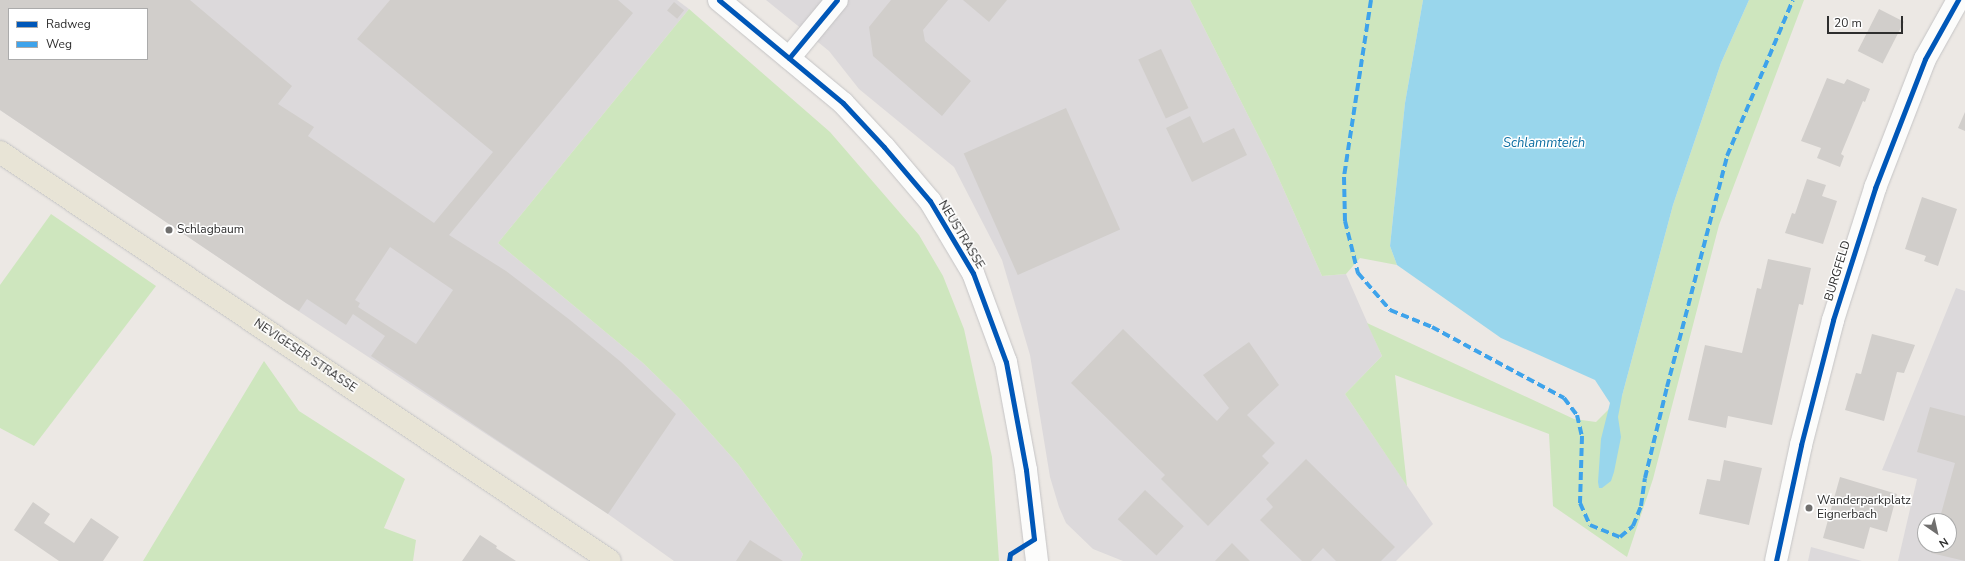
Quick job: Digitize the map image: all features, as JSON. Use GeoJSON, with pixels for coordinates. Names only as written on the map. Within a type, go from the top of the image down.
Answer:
{"type":"FeatureCollection","features":[{"type":"Feature","properties":{"kind":"main road","name":"NEVIGESER STRASSE"},"geometry":{"type":"LineString","coordinates":[[0,152],[610,561]]}},
{"type":"Feature","properties":{"kind":"street","name":"NEUSTRASSE"},"geometry":{"type":"LineString","coordinates":[[719,0],[843,103],[899,164],[933,207],[973,273],[990,314],[1006,362],[1026,470],[1037,561]]}},
{"type":"Feature","properties":{"kind":"street"},"geometry":{"type":"LineString","coordinates":[[789,58],[837,0]]}},
{"type":"Feature","properties":{"kind":"street","name":"BURGFELD"},"geometry":{"type":"LineString","coordinates":[[1776,561],[1801,445],[1833,320],[1875,188],[1925,59],[1958,0]]}},
{"type":"Feature","properties":{"kind":"shaded area"},"geometry":{"type":"Polygon","coordinates":[[[0,0],[677,0],[689,9],[498,243],[643,363],[680,399],[738,464],[803,554],[800,561],[674,561],[608,514],[286,303],[0,110],[0,0]]]}},
{"type":"Feature","properties":{"kind":"shaded area"},"geometry":{"type":"Polygon","coordinates":[[[766,0],[1190,0],[1271,161],[1322,276],[1346,274],[1382,356],[1345,394],[1433,524],[1396,561],[1123,561],[1093,549],[1066,523],[1059,507],[1050,477],[1030,355],[1002,260],[954,167],[859,89],[829,51],[766,0]]]}},
{"type":"Feature","properties":{"kind":"shaded area"},"geometry":{"type":"Polygon","coordinates":[[[1956,288],[1965,291],[1965,561],[1898,561],[1917,479],[1882,470],[1956,288]]]}},
{"type":"Feature","properties":{"kind":"shaded area"},"geometry":{"type":"Polygon","coordinates":[[[1811,547],[1862,561],[1808,561],[1811,547]]]}},
{"type":"Feature","properties":{"kind":"green space"},"geometry":{"type":"Polygon","coordinates":[[[1190,0],[1423,0],[1405,103],[1390,246],[1397,265],[1360,258],[1346,274],[1322,276],[1271,161],[1190,0]]]}},
{"type":"Feature","properties":{"kind":"green space"},"geometry":{"type":"Polygon","coordinates":[[[1749,0],[1804,0],[1719,225],[1653,479],[1627,557],[1553,506],[1549,434],[1395,375],[1407,486],[1345,394],[1382,356],[1367,323],[1574,419],[1596,422],[1622,396],[1673,205],[1721,63],[1749,0]]]}},
{"type":"Feature","properties":{"kind":"green space"},"geometry":{"type":"Polygon","coordinates":[[[689,9],[830,132],[919,235],[943,276],[964,329],[992,457],[999,561],[800,561],[803,554],[738,464],[680,399],[643,363],[498,243],[689,9]]]}},
{"type":"Feature","properties":{"kind":"green space"},"geometry":{"type":"Polygon","coordinates":[[[51,214],[156,286],[34,446],[0,428],[0,285],[51,214]]]}},
{"type":"Feature","properties":{"kind":"green space"},"geometry":{"type":"Polygon","coordinates":[[[264,361],[299,411],[405,479],[384,528],[416,540],[413,561],[143,561],[264,361]]]}},
{"type":"Feature","properties":{"kind":"water","name":"Schlammteich"},"geometry":{"type":"Polygon","coordinates":[[[1423,0],[1749,0],[1721,63],[1673,205],[1622,396],[1618,417],[1621,437],[1614,472],[1611,481],[1602,488],[1599,488],[1598,482],[1601,439],[1610,403],[1595,380],[1501,338],[1397,265],[1390,246],[1405,103],[1423,0]]]}},
{"type":"Feature","properties":{"kind":"building"},"geometry":{"type":"Polygon","coordinates":[[[0,0],[190,0],[292,86],[278,104],[314,127],[308,136],[434,223],[493,152],[357,39],[390,0],[618,0],[633,13],[449,235],[506,271],[570,320],[621,362],[676,414],[608,514],[371,356],[385,336],[353,314],[346,325],[307,299],[299,311],[0,110],[0,0]],[[390,247],[355,300],[360,303],[358,307],[416,344],[453,290],[390,247]]]}},
{"type":"Feature","properties":{"kind":"building"},"geometry":{"type":"Polygon","coordinates":[[[891,0],[948,0],[923,30],[925,41],[971,81],[942,116],[873,56],[869,27],[891,0]]]}},
{"type":"Feature","properties":{"kind":"building"},"geometry":{"type":"Polygon","coordinates":[[[963,0],[1007,0],[989,22],[963,0]]]}},
{"type":"Feature","properties":{"kind":"building"},"geometry":{"type":"Polygon","coordinates":[[[674,2],[684,10],[677,19],[667,11],[674,2]]]}},
{"type":"Feature","properties":{"kind":"building"},"geometry":{"type":"Polygon","coordinates":[[[1879,9],[1904,22],[1883,64],[1858,51],[1879,9]]]}},
{"type":"Feature","properties":{"kind":"building"},"geometry":{"type":"Polygon","coordinates":[[[1161,49],[1188,108],[1166,118],[1138,60],[1161,49]]]}},
{"type":"Feature","properties":{"kind":"building"},"geometry":{"type":"Polygon","coordinates":[[[1827,78],[1844,84],[1847,79],[1870,89],[1865,102],[1863,101],[1841,154],[1844,156],[1840,167],[1817,158],[1821,148],[1801,141],[1827,78]]]}},
{"type":"Feature","properties":{"kind":"building"},"geometry":{"type":"Polygon","coordinates":[[[1066,108],[1120,230],[1018,275],[964,154],[1066,108]]]}},
{"type":"Feature","properties":{"kind":"building"},"geometry":{"type":"Polygon","coordinates":[[[1965,112],[1965,131],[1958,128],[1965,112]]]}},
{"type":"Feature","properties":{"kind":"building"},"geometry":{"type":"Polygon","coordinates":[[[1190,116],[1203,143],[1234,128],[1247,155],[1192,182],[1166,128],[1190,116]]]}},
{"type":"Feature","properties":{"kind":"building"},"geometry":{"type":"Polygon","coordinates":[[[1807,179],[1826,185],[1822,196],[1837,201],[1823,244],[1785,233],[1792,213],[1795,214],[1807,179]]]}},
{"type":"Feature","properties":{"kind":"building"},"geometry":{"type":"Polygon","coordinates":[[[1922,197],[1957,209],[1938,266],[1924,261],[1926,256],[1905,249],[1922,197]]]}},
{"type":"Feature","properties":{"kind":"building"},"geometry":{"type":"Polygon","coordinates":[[[1768,259],[1811,268],[1803,305],[1799,304],[1772,425],[1728,416],[1726,428],[1688,420],[1705,345],[1742,353],[1757,288],[1761,289],[1768,259]]]}},
{"type":"Feature","properties":{"kind":"building"},"geometry":{"type":"Polygon","coordinates":[[[1123,329],[1217,421],[1229,408],[1203,375],[1249,342],[1279,385],[1247,415],[1275,443],[1262,456],[1269,463],[1208,526],[1161,479],[1165,475],[1071,383],[1123,329]]]}},
{"type":"Feature","properties":{"kind":"building"},"geometry":{"type":"Polygon","coordinates":[[[1872,334],[1915,345],[1904,373],[1897,372],[1884,421],[1845,410],[1856,373],[1861,374],[1872,334]]]}},
{"type":"Feature","properties":{"kind":"building"},"geometry":{"type":"Polygon","coordinates":[[[1930,407],[1965,416],[1965,561],[1931,553],[1957,553],[1957,513],[1941,513],[1955,463],[1917,452],[1930,407]]]}},
{"type":"Feature","properties":{"kind":"building"},"geometry":{"type":"Polygon","coordinates":[[[1306,459],[1395,547],[1381,561],[1336,561],[1323,548],[1311,561],[1302,561],[1260,520],[1273,507],[1266,499],[1306,459]]]}},
{"type":"Feature","properties":{"kind":"building"},"geometry":{"type":"Polygon","coordinates":[[[1724,460],[1762,468],[1749,525],[1699,514],[1707,479],[1720,481],[1724,460]]]}},
{"type":"Feature","properties":{"kind":"building"},"geometry":{"type":"Polygon","coordinates":[[[1840,477],[1897,494],[1887,532],[1870,527],[1864,549],[1823,538],[1840,477]]]}},
{"type":"Feature","properties":{"kind":"building"},"geometry":{"type":"Polygon","coordinates":[[[1145,490],[1184,526],[1156,555],[1118,519],[1145,490]]]}},
{"type":"Feature","properties":{"kind":"building"},"geometry":{"type":"Polygon","coordinates":[[[33,502],[50,514],[44,523],[74,543],[91,518],[119,537],[103,561],[59,561],[14,530],[33,502]]]}},
{"type":"Feature","properties":{"kind":"building"},"geometry":{"type":"Polygon","coordinates":[[[480,535],[497,546],[496,548],[516,561],[462,561],[480,535]]]}},
{"type":"Feature","properties":{"kind":"building"},"geometry":{"type":"Polygon","coordinates":[[[750,540],[783,561],[736,561],[750,540]]]}},
{"type":"Feature","properties":{"kind":"building"},"geometry":{"type":"Polygon","coordinates":[[[1232,543],[1250,561],[1215,561],[1232,543]]]}},
{"type":"Feature","properties":{"kind":"marked path"},"geometry":{"type":"LineString","coordinates":[[1371,0],[1344,177],[1345,221],[1358,273],[1390,310],[1432,327],[1564,398],[1577,415],[1582,436],[1580,503],[1590,525],[1620,537],[1633,526],[1641,506],[1645,478],[1667,387],[1727,156],[1793,0]]}},
{"type":"Feature","properties":{"kind":"cycle path"},"geometry":{"type":"LineString","coordinates":[[719,0],[843,103],[884,147],[930,201],[973,273],[1006,362],[1026,470],[1034,539],[1010,554],[1009,561]]}},
{"type":"Feature","properties":{"kind":"cycle path"},"geometry":{"type":"LineString","coordinates":[[789,58],[837,0]]}},
{"type":"Feature","properties":{"kind":"cycle path"},"geometry":{"type":"LineString","coordinates":[[1776,561],[1801,445],[1833,320],[1875,188],[1925,59],[1958,0]]}},
{"type":"Feature","properties":{"kind":"place","name":"Schlagbaum"},"geometry":{"type":"Point","coordinates":[169,230]}},
{"type":"Feature","properties":{"kind":"place","name":"Wanderparkplatz Eignerbach"},"geometry":{"type":"Point","coordinates":[1809,508]}}]}
